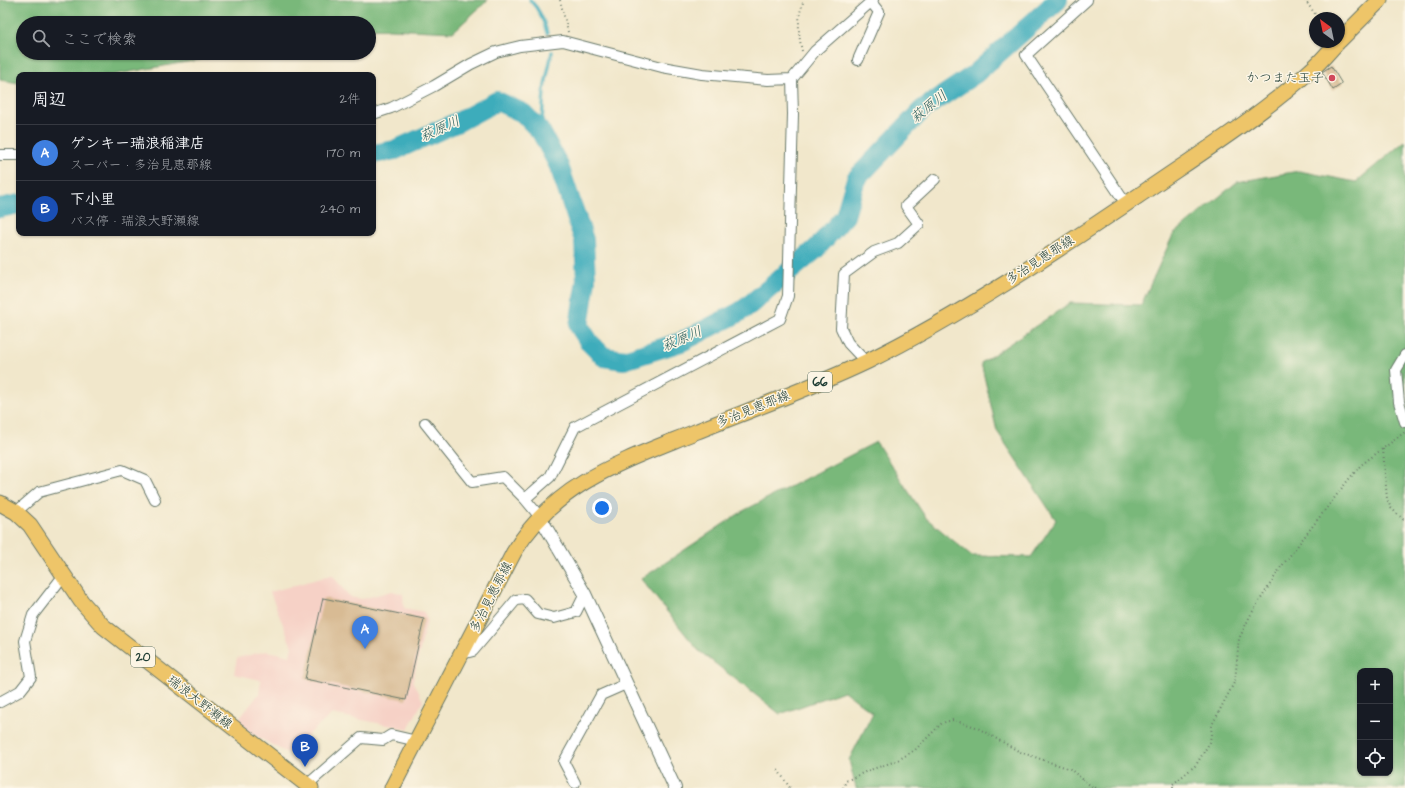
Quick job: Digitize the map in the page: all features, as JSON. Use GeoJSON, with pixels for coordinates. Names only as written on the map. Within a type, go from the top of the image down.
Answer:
{"type":"FeatureCollection","features":[{"type":"Feature","properties":{"kind":"main road","name":"多治見恵那線"},"geometry":{"type":"LineString","coordinates":[[1345,36],[1380,0]]}},
{"type":"Feature","properties":{"kind":"main road","name":"多治見恵那線"},"geometry":{"type":"LineString","coordinates":[[392,788],[523,536],[540,517],[564,495],[587,479],[621,462],[813,385],[866,362],[959,312],[1126,204],[1235,130],[1274,101],[1312,69],[1333,48]]}},
{"type":"Feature","properties":{"kind":"main road","name":"瑞浪大野瀬線"},"geometry":{"type":"LineString","coordinates":[[0,503],[16,512],[30,525],[81,601],[103,626],[309,787]]}},
{"type":"Feature","properties":{"kind":"street"},"geometry":{"type":"LineString","coordinates":[[1087,0],[1026,55],[1126,204]]}},
{"type":"Feature","properties":{"kind":"street"},"geometry":{"type":"LineString","coordinates":[[525,499],[550,477],[575,427],[780,319],[788,296],[788,250],[793,114],[792,80],[815,51],[872,1],[879,12],[858,60]]}},
{"type":"Feature","properties":{"kind":"street"},"geometry":{"type":"LineString","coordinates":[[376,113],[391,108],[496,52],[520,46],[563,41],[662,66],[702,74],[768,80],[792,80]]}},
{"type":"Feature","properties":{"kind":"street"},"geometry":{"type":"LineString","coordinates":[[0,155],[16,155]]}},
{"type":"Feature","properties":{"kind":"street"},"geometry":{"type":"LineString","coordinates":[[866,362],[848,343],[841,328],[844,274],[874,252],[898,242],[919,224],[906,206],[935,179]]}},
{"type":"Feature","properties":{"kind":"street"},"geometry":{"type":"LineString","coordinates":[[1405,355],[1396,370],[1399,402],[1405,422]]}},
{"type":"Feature","properties":{"kind":"street"},"geometry":{"type":"LineString","coordinates":[[425,423],[472,482],[503,476],[540,517],[585,594],[675,788]]}},
{"type":"Feature","properties":{"kind":"street"},"geometry":{"type":"LineString","coordinates":[[16,512],[39,492],[122,470],[144,480],[155,500]]}},
{"type":"Feature","properties":{"kind":"street"},"geometry":{"type":"LineString","coordinates":[[0,702],[20,691],[31,678],[25,641],[33,616],[64,575]]}},
{"type":"Feature","properties":{"kind":"street"},"geometry":{"type":"LineString","coordinates":[[462,654],[473,651],[516,600],[524,599],[538,614],[554,618],[576,612],[585,594]]}},
{"type":"Feature","properties":{"kind":"street"},"geometry":{"type":"LineString","coordinates":[[575,783],[564,762],[601,695],[626,684]]}},
{"type":"Feature","properties":{"kind":"street"},"geometry":{"type":"LineString","coordinates":[[309,787],[361,738],[384,740],[391,735],[417,741]]}},
{"type":"Feature","properties":{"kind":"path"},"geometry":{"type":"LineString","coordinates":[[560,0],[570,42]]}},
{"type":"Feature","properties":{"kind":"path"},"geometry":{"type":"LineString","coordinates":[[804,0],[799,19],[800,38],[805,64]]}},
{"type":"Feature","properties":{"kind":"path"},"geometry":{"type":"LineString","coordinates":[[1305,0],[1314,12]]}},
{"type":"Feature","properties":{"kind":"path"},"geometry":{"type":"LineString","coordinates":[[1172,788],[1173,784],[1196,765],[1210,742],[1212,725],[1235,681],[1239,639],[1250,616],[1281,567],[1361,465],[1405,432]]}},
{"type":"Feature","properties":{"kind":"path"},"geometry":{"type":"LineString","coordinates":[[1383,449],[1387,499],[1391,508],[1405,520]]}},
{"type":"Feature","properties":{"kind":"path"},"geometry":{"type":"LineString","coordinates":[[843,788],[846,781],[867,771],[896,761],[915,750],[942,723],[953,720],[976,728],[1020,752],[1070,769],[1092,787],[1096,788]]}},
{"type":"Feature","properties":{"kind":"path"},"geometry":{"type":"LineString","coordinates":[[778,770],[790,788]]}},
{"type":"Feature","properties":{"kind":"shaded area"},"geometry":{"type":"Polygon","coordinates":[[[332,575],[350,597],[362,599],[392,591],[403,594],[404,608],[424,612],[427,619],[413,680],[423,701],[408,729],[332,714],[287,753],[235,724],[259,694],[261,680],[234,674],[237,658],[267,651],[290,656],[292,647],[270,592],[332,575]]]}},
{"type":"Feature","properties":{"kind":"green space"},"geometry":{"type":"Polygon","coordinates":[[[0,0],[488,0],[453,32],[376,28],[376,16],[16,16],[16,60],[198,60],[129,72],[16,72],[16,83],[0,80],[0,0]]]}},
{"type":"Feature","properties":{"kind":"green space"},"geometry":{"type":"Polygon","coordinates":[[[1405,141],[1405,788],[856,788],[849,760],[873,713],[844,691],[780,714],[698,650],[641,579],[743,511],[876,442],[926,518],[972,556],[1031,557],[1056,520],[997,431],[981,363],[1070,303],[1141,305],[1173,235],[1237,182],[1299,171],[1356,182],[1405,141]]]}},
{"type":"Feature","properties":{"kind":"building","name":"かつまた玉子"},"geometry":{"type":"Polygon","coordinates":[[[1331,66],[1342,84],[1333,90],[1322,72],[1331,66]]]}},
{"type":"Feature","properties":{"kind":"building"},"geometry":{"type":"Polygon","coordinates":[[[323,598],[424,619],[406,700],[305,679],[323,598]]]}},
{"type":"Feature","properties":{"kind":"waterway"},"geometry":{"type":"LineString","coordinates":[[530,0],[541,15],[547,33]]}},
{"type":"Feature","properties":{"kind":"waterway","name":"萩原川"},"geometry":{"type":"LineString","coordinates":[[376,153],[395,150],[460,121],[497,101],[523,113],[541,132],[559,166],[584,240],[586,280],[579,326],[590,343],[604,357],[624,360],[681,342],[747,307],[816,249],[845,216],[856,179],[923,109],[975,74],[1058,0]]}},
{"type":"Feature","properties":{"kind":"waterway"},"geometry":{"type":"LineString","coordinates":[[537,128],[542,123],[544,90],[552,52]]}},
{"type":"Feature","properties":{"kind":"waterway","name":"萩原川"},"geometry":{"type":"LineString","coordinates":[[0,208],[16,205]]}},
{"type":"Feature","properties":{"kind":"place","name":"かつまた玉子"},"geometry":{"type":"Point","coordinates":[1332,78]}},
{"type":"Feature","properties":{"kind":"place","name":"ゲンキー瑞浪稲津店"},"geometry":{"type":"Point","coordinates":[365,649]}},
{"type":"Feature","properties":{"kind":"place","name":"下小里"},"geometry":{"type":"Point","coordinates":[305,767]}}]}
